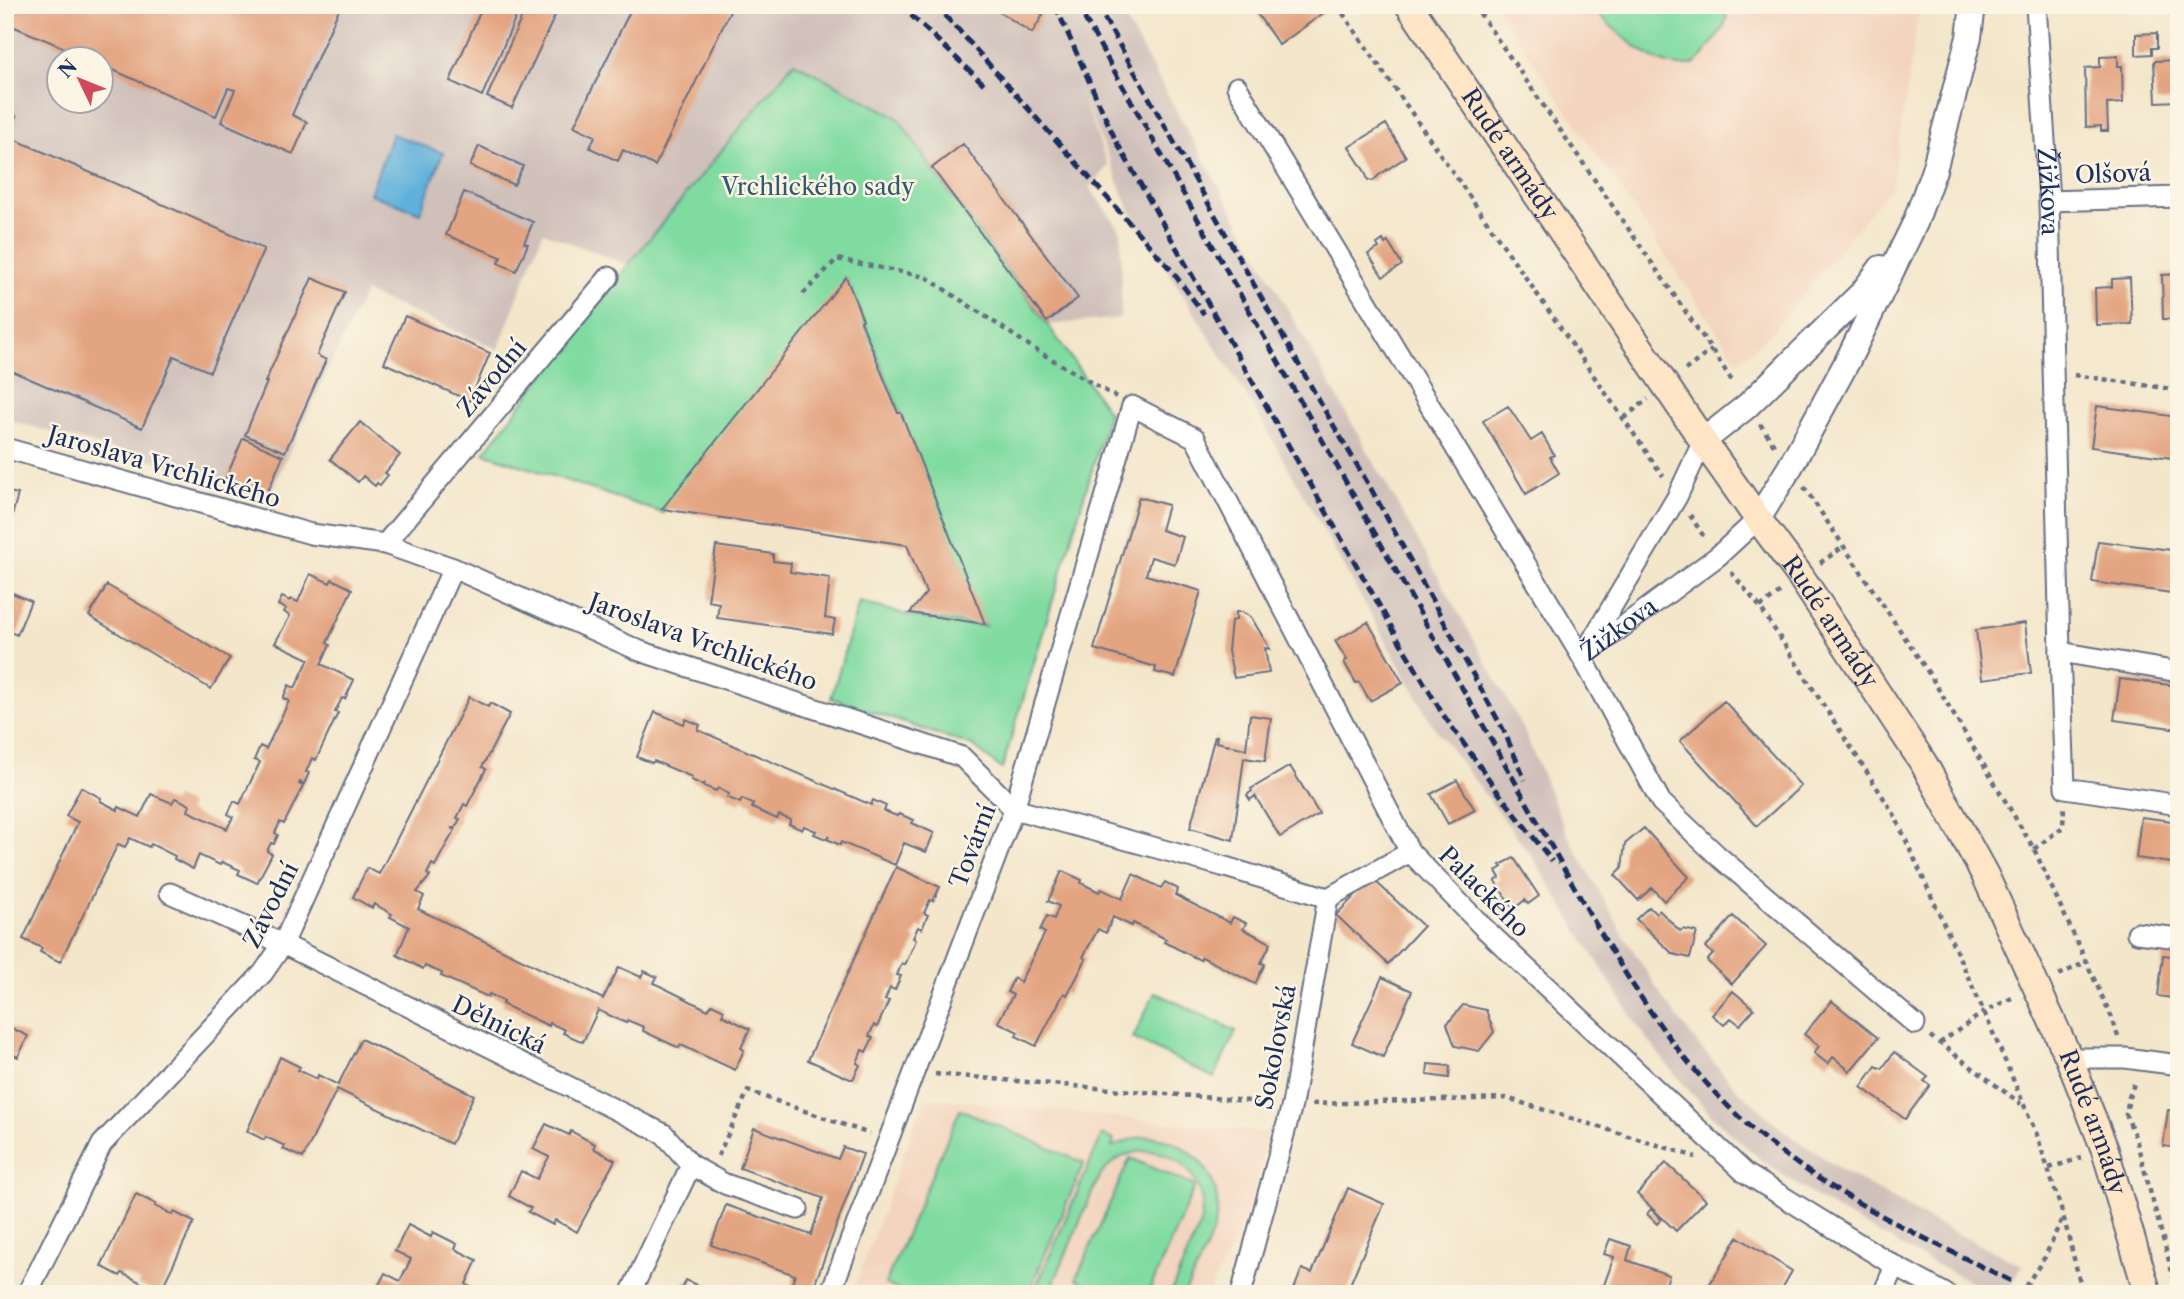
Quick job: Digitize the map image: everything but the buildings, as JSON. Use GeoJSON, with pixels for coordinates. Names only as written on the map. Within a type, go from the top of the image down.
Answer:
{"type":"FeatureCollection","features":[{"type":"Feature","properties":{"kind":"main road","name":"Rudé armády"},"geometry":{"type":"LineString","coordinates":[[1409,5],[1703,441],[1801,577],[1924,764],[1985,875],[2069,1058],[2105,1150],[2148,1294]]}},
{"type":"Feature","properties":{"kind":"street","name":"Žižkova"},"geometry":{"type":"LineString","coordinates":[[1582,657],[1717,556],[1758,520],[1790,467],[1848,360],[1915,223],[1934,170],[1969,37],[1973,5]]}},
{"type":"Feature","properties":{"kind":"street","name":"Žižkova"},"geometry":{"type":"LineString","coordinates":[[2036,5],[2049,201],[2065,788]]}},
{"type":"Feature","properties":{"kind":"street"},"geometry":{"type":"LineString","coordinates":[[1237,87],[1582,657],[1661,802],[1717,855],[1915,1024]]}},
{"type":"Feature","properties":{"kind":"street","name":"Olšová"},"geometry":{"type":"LineString","coordinates":[[2049,201],[2179,197]]}},
{"type":"Feature","properties":{"kind":"street","name":"Žižkova"},"geometry":{"type":"LineString","coordinates":[[1582,657],[1677,497],[1703,441],[1747,406],[1862,293],[1915,223]]}},
{"type":"Feature","properties":{"kind":"street","name":"Závodní"},"geometry":{"type":"LineString","coordinates":[[385,544],[609,276]]}},
{"type":"Feature","properties":{"kind":"street","name":"Tovární"},"geometry":{"type":"LineString","coordinates":[[830,1294],[1014,809],[1132,406]]}},
{"type":"Feature","properties":{"kind":"street","name":"Palackého"},"geometry":{"type":"LineString","coordinates":[[1132,406],[1195,438],[1410,852],[1484,928],[1745,1173],[1895,1266],[1946,1294]]}},
{"type":"Feature","properties":{"kind":"street","name":"Jaroslava Vrchlického"},"geometry":{"type":"LineString","coordinates":[[5,448],[311,534],[385,544],[453,568],[640,651],[962,758],[1014,809],[1328,898]]}},
{"type":"Feature","properties":{"kind":"street","name":"Závodní"},"geometry":{"type":"LineString","coordinates":[[27,1294],[102,1144],[263,973],[283,944],[453,568]]}},
{"type":"Feature","properties":{"kind":"street"},"geometry":{"type":"LineString","coordinates":[[2060,652],[2179,672]]}},
{"type":"Feature","properties":{"kind":"street"},"geometry":{"type":"LineString","coordinates":[[2065,788],[2179,806]]}},
{"type":"Feature","properties":{"kind":"street"},"geometry":{"type":"LineString","coordinates":[[1328,898],[1410,852]]}},
{"type":"Feature","properties":{"kind":"street","name":"Dělnická"},"geometry":{"type":"LineString","coordinates":[[170,893],[283,944],[664,1134],[691,1165],[725,1184],[797,1209]]}},
{"type":"Feature","properties":{"kind":"street","name":"Sokolovská"},"geometry":{"type":"LineString","coordinates":[[1241,1294],[1292,1105],[1328,898]]}},
{"type":"Feature","properties":{"kind":"street"},"geometry":{"type":"LineString","coordinates":[[2137,933],[2179,938]]}},
{"type":"Feature","properties":{"kind":"street"},"geometry":{"type":"LineString","coordinates":[[2069,1058],[2125,1058],[2179,1065]]}},
{"type":"Feature","properties":{"kind":"street"},"geometry":{"type":"LineString","coordinates":[[630,1294],[691,1165]]}},
{"type":"Feature","properties":{"kind":"street"},"geometry":{"type":"LineString","coordinates":[[1884,1294],[1895,1266]]}},
{"type":"Feature","properties":{"kind":"path"},"geometry":{"type":"LineString","coordinates":[[1336,5],[1717,556],[1760,607],[1894,814],[1984,1012],[2036,1135],[2063,1215],[2083,1294]]}},
{"type":"Feature","properties":{"kind":"path"},"geometry":{"type":"LineString","coordinates":[[1474,5],[1712,350],[1747,406],[1930,675],[2034,849],[2113,1020],[2125,1058]]}},
{"type":"Feature","properties":{"kind":"path"},"geometry":{"type":"LineString","coordinates":[[803,294],[837,259],[926,276],[1036,350],[1132,406]]}},
{"type":"Feature","properties":{"kind":"path"},"geometry":{"type":"LineString","coordinates":[[2052,379],[2070,375],[2179,390]]}},
{"type":"Feature","properties":{"kind":"path"},"geometry":{"type":"LineString","coordinates":[[2034,849],[2063,827],[2065,788]]}},
{"type":"Feature","properties":{"kind":"path"},"geometry":{"type":"LineString","coordinates":[[1940,1043],[1984,1012]]}},
{"type":"Feature","properties":{"kind":"path"},"geometry":{"type":"LineString","coordinates":[[1915,1024],[2023,1105]]}},
{"type":"Feature","properties":{"kind":"path"},"geometry":{"type":"LineString","coordinates":[[914,1072],[1292,1105],[1506,1098],[1706,1160]]}},
{"type":"Feature","properties":{"kind":"path"},"geometry":{"type":"LineString","coordinates":[[2134,1084],[2126,1114],[2136,1139],[2178,1294]]}},
{"type":"Feature","properties":{"kind":"path"},"geometry":{"type":"LineString","coordinates":[[709,1175],[748,1091],[887,1140]]}},
{"type":"Feature","properties":{"kind":"path"},"geometry":{"type":"LineString","coordinates":[[2020,1294],[2045,1257],[2063,1215]]}},
{"type":"Feature","properties":{"kind":"shaded area"},"geometry":{"type":"Polygon","coordinates":[[[5,5],[1117,5],[1522,726],[1567,834],[1624,936],[1665,1001],[1700,1047],[1738,1090],[1784,1131],[1843,1171],[1933,1222],[2022,1265],[2006,1294],[1996,1294],[1915,1254],[1823,1202],[1761,1160],[1712,1116],[1671,1070],[1635,1022],[1531,855],[1434,727],[1259,416],[1130,210],[1079,87],[1108,166],[1089,187],[1121,231],[1121,318],[1048,325],[933,170],[898,118],[794,63],[628,265],[543,232],[498,349],[365,292],[267,499],[226,481],[5,419],[5,5]]]}},
{"type":"Feature","properties":{"kind":"shaded area"},"geometry":{"type":"Polygon","coordinates":[[[1495,5],[1920,5],[1892,185],[1770,334],[1738,362],[1495,5]]]}},
{"type":"Feature","properties":{"kind":"shaded area"},"geometry":{"type":"Polygon","coordinates":[[[925,1097],[1268,1133],[1247,1214],[1208,1294],[852,1294],[925,1097]]]}},
{"type":"Feature","properties":{"kind":"green space"},"geometry":{"type":"Polygon","coordinates":[[[1588,5],[1725,5],[1726,16],[1721,31],[1700,58],[1693,64],[1679,66],[1651,57],[1637,48],[1588,5]]]}},
{"type":"Feature","properties":{"kind":"green space","name":"Vrchlického sady"},"geometry":{"type":"Polygon","coordinates":[[[794,62],[898,118],[1109,413],[1002,769],[973,746],[831,698],[859,602],[911,616],[985,626],[847,280],[663,513],[484,453],[628,265],[794,62]]]}},
{"type":"Feature","properties":{"kind":"green space"},"geometry":{"type":"Polygon","coordinates":[[[1155,992],[1236,1031],[1214,1078],[1133,1038],[1155,992]]]}},
{"type":"Feature","properties":{"kind":"green space"},"geometry":{"type":"Polygon","coordinates":[[[960,1109],[1084,1163],[1028,1294],[907,1294],[885,1284],[960,1109]]]}},
{"type":"Feature","properties":{"kind":"green space"},"geometry":{"type":"Polygon","coordinates":[[[1102,1135],[1114,1140],[1112,1147],[1143,1137],[1172,1142],[1197,1158],[1213,1183],[1217,1198],[1215,1223],[1184,1294],[1170,1294],[1199,1227],[1202,1206],[1198,1187],[1189,1171],[1175,1159],[1158,1153],[1140,1152],[1121,1157],[1104,1171],[1093,1189],[1049,1294],[1033,1294],[1102,1135]]]}},
{"type":"Feature","properties":{"kind":"green space"},"geometry":{"type":"Polygon","coordinates":[[[1130,1158],[1195,1186],[1148,1294],[1109,1294],[1076,1279],[1130,1158]]]}},
{"type":"Feature","properties":{"kind":"water"},"geometry":{"type":"Polygon","coordinates":[[[392,134],[443,153],[420,213],[370,194],[392,134]]]}},
{"type":"Feature","properties":{"kind":"railway"},"geometry":{"type":"LineString","coordinates":[[900,5],[985,85]]}},
{"type":"Feature","properties":{"kind":"railway"},"geometry":{"type":"LineString","coordinates":[[934,5],[1172,271],[1204,314]]}},
{"type":"Feature","properties":{"kind":"railway"},"geometry":{"type":"LineString","coordinates":[[1055,5],[1116,141],[1400,642],[1442,713],[1498,792],[1552,861]]}},
{"type":"Feature","properties":{"kind":"railway"},"geometry":{"type":"LineString","coordinates":[[1077,5],[1580,897],[1628,978],[1664,1030],[1724,1102],[1788,1158],[1898,1225],[2013,1282]]}},
{"type":"Feature","properties":{"kind":"railway"},"geometry":{"type":"LineString","coordinates":[[1097,5],[1370,487],[1504,731],[1525,780]]}}]}
